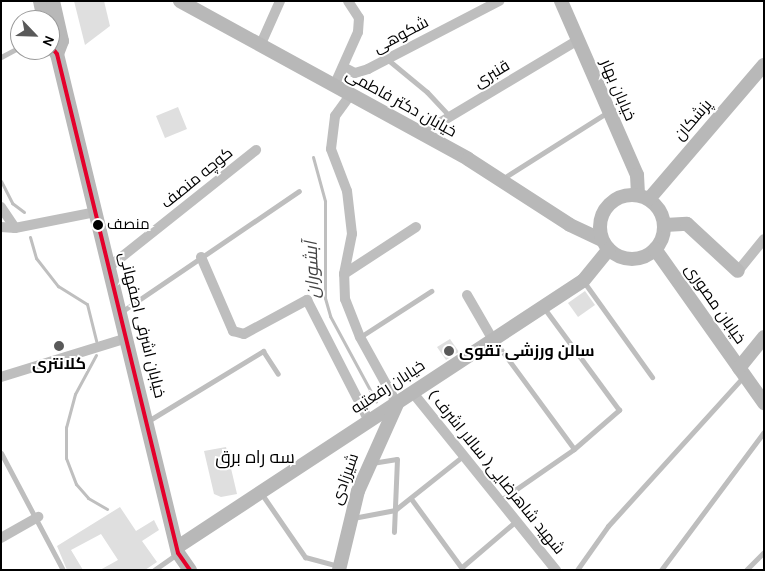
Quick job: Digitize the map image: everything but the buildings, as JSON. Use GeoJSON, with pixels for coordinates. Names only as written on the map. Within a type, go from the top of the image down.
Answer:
{"type":"FeatureCollection","features":[{"type":"Feature","properties":{"kind":"main road","name":"خیابان دکتر فاطمی"},"geometry":{"type":"LineString","coordinates":[[180,1],[502,179],[570,225],[605,245]]}},
{"type":"Feature","properties":{"kind":"main road","name":"خیابان بهار"},"geometry":{"type":"LineString","coordinates":[[561,1],[637,175],[644,196]]}},
{"type":"Feature","properties":{"kind":"main road","name":"خیابان اشرفی اصفهانی"},"geometry":{"type":"LineString","coordinates":[[57,60],[179,550],[190,570]]}},
{"type":"Feature","properties":{"kind":"main road","name":"پزشکان"},"geometry":{"type":"LineString","coordinates":[[644,196],[764,65]]}},
{"type":"Feature","properties":{"kind":"main road"},"geometry":{"type":"LineString","coordinates":[[644,196],[662,212],[664,225],[655,249],[632,259],[605,245],[599,229],[606,207],[618,197],[644,196]]}},
{"type":"Feature","properties":{"kind":"main road"},"geometry":{"type":"LineString","coordinates":[[664,225],[687,224],[738,271]]}},
{"type":"Feature","properties":{"kind":"main road","name":"خیابان رفعتیه"},"geometry":{"type":"LineString","coordinates":[[179,550],[260,492],[583,281],[605,245]]}},
{"type":"Feature","properties":{"kind":"main road","name":"خیابان مصوری"},"geometry":{"type":"LineString","coordinates":[[655,249],[764,403]]}},
{"type":"Feature","properties":{"kind":"main road"},"geometry":{"type":"LineString","coordinates":[[741,372],[764,337]]}},
{"type":"Feature","properties":{"kind":"main road","name":"شیرزادی"},"geometry":{"type":"LineString","coordinates":[[339,568],[349,519],[369,463],[397,404]]}},
{"type":"Feature","properties":{"kind":"main road","name":"خیابان اشرفی اصفهانی"},"geometry":{"type":"LineString","coordinates":[[179,550],[196,570]]}},
{"type":"Feature","properties":{"kind":"street"},"geometry":{"type":"LineString","coordinates":[[260,46],[280,1]]}},
{"type":"Feature","properties":{"kind":"street","name":"شکوهی"},"geometry":{"type":"LineString","coordinates":[[343,67],[355,73],[387,59],[499,1]]}},
{"type":"Feature","properties":{"kind":"street"},"geometry":{"type":"LineString","coordinates":[[334,86],[358,32],[359,18],[352,3]]}},
{"type":"Feature","properties":{"kind":"street","name":"قنبری"},"geometry":{"type":"LineString","coordinates":[[421,134],[578,40]]}},
{"type":"Feature","properties":{"kind":"street"},"geometry":{"type":"LineString","coordinates":[[350,95],[335,116],[331,149],[347,191],[352,234],[344,274],[345,299],[360,337],[397,404]]}},
{"type":"Feature","properties":{"kind":"street","name":"کوچه منصف"},"geometry":{"type":"LineString","coordinates":[[109,267],[256,150]]}},
{"type":"Feature","properties":{"kind":"street"},"geometry":{"type":"LineString","coordinates":[[1,207],[16,228]]}},
{"type":"Feature","properties":{"kind":"street"},"geometry":{"type":"LineString","coordinates":[[1,226],[16,228],[96,212]]}},
{"type":"Feature","properties":{"kind":"street"},"geometry":{"type":"LineString","coordinates":[[344,274],[416,227]]}},
{"type":"Feature","properties":{"kind":"street"},"geometry":{"type":"LineString","coordinates":[[738,271],[764,239]]}},
{"type":"Feature","properties":{"kind":"street"},"geometry":{"type":"LineString","coordinates":[[201,257],[233,331],[244,334],[307,300],[369,421]]}},
{"type":"Feature","properties":{"kind":"street"},"geometry":{"type":"LineString","coordinates":[[467,295],[493,340]]}},
{"type":"Feature","properties":{"kind":"street"},"geometry":{"type":"LineString","coordinates":[[1,378],[127,338]]}},
{"type":"Feature","properties":{"kind":"street","name":"شهید شاهرضایی( سالار اشرف )"},"geometry":{"type":"LineString","coordinates":[[413,393],[556,570]]}},
{"type":"Feature","properties":{"kind":"street"},"geometry":{"type":"LineString","coordinates":[[1,538],[38,517]]}},
{"type":"Feature","properties":{"kind":"lane"},"geometry":{"type":"LineString","coordinates":[[387,59],[428,92],[450,117]]}},
{"type":"Feature","properties":{"kind":"lane"},"geometry":{"type":"LineString","coordinates":[[502,179],[608,112]]}},
{"type":"Feature","properties":{"kind":"lane"},"geometry":{"type":"LineString","coordinates":[[120,312],[300,190]]}},
{"type":"Feature","properties":{"kind":"lane"},"geometry":{"type":"LineString","coordinates":[[583,281],[652,377]]}},
{"type":"Feature","properties":{"kind":"lane"},"geometry":{"type":"LineString","coordinates":[[360,337],[431,291]]}},
{"type":"Feature","properties":{"kind":"lane"},"geometry":{"type":"LineString","coordinates":[[500,501],[574,448],[619,410],[543,307]]}},
{"type":"Feature","properties":{"kind":"lane"},"geometry":{"type":"LineString","coordinates":[[493,340],[574,448]]}},
{"type":"Feature","properties":{"kind":"lane"},"geometry":{"type":"LineString","coordinates":[[148,421],[264,351],[278,374]]}},
{"type":"Feature","properties":{"kind":"lane"},"geometry":{"type":"LineString","coordinates":[[578,570],[608,526],[741,372]]}},
{"type":"Feature","properties":{"kind":"lane"},"geometry":{"type":"LineString","coordinates":[[661,570],[764,432]]}},
{"type":"Feature","properties":{"kind":"lane"},"geometry":{"type":"LineString","coordinates":[[1,452],[38,517],[62,568],[55,570]]}},
{"type":"Feature","properties":{"kind":"lane"},"geometry":{"type":"LineString","coordinates":[[349,519],[395,510],[412,500],[463,456]]}},
{"type":"Feature","properties":{"kind":"lane"},"geometry":{"type":"LineString","coordinates":[[369,463],[397,459],[394,532]]}},
{"type":"Feature","properties":{"kind":"lane"},"geometry":{"type":"LineString","coordinates":[[260,492],[306,557],[339,568]]}},
{"type":"Feature","properties":{"kind":"lane"},"geometry":{"type":"LineString","coordinates":[[412,500],[462,568],[516,521]]}},
{"type":"Feature","properties":{"kind":"lane"},"geometry":{"type":"LineString","coordinates":[[154,570],[179,550]]}},
{"type":"Feature","properties":{"kind":"lane"},"geometry":{"type":"LineString","coordinates":[[746,570],[764,552]]}},
{"type":"Feature","properties":{"kind":"waterway","name":"آبشوران"},"geometry":{"type":"LineString","coordinates":[[313,157],[325,201],[325,298],[330,316],[376,401]]}},
{"type":"Feature","properties":{"kind":"waterway","name":"آبشوران"},"geometry":{"type":"LineString","coordinates":[[1,181],[12,203],[24,212]]}},
{"type":"Feature","properties":{"kind":"waterway","name":"آبشوران"},"geometry":{"type":"LineString","coordinates":[[30,237],[36,258],[58,286],[87,304],[96,341]]}},
{"type":"Feature","properties":{"kind":"waterway","name":"آبشوران"},"geometry":{"type":"LineString","coordinates":[[96,355],[75,394],[66,427],[66,458],[76,484],[88,498],[107,509]]}},
{"type":"Feature","properties":{"kind":"transit line"},"geometry":{"type":"LineString","coordinates":[[58,60],[178,553],[190,570]]}},
{"type":"Feature","properties":{"kind":"place","name":"منصف"},"geometry":{"type":"Point","coordinates":[98,225]}},
{"type":"Feature","properties":{"kind":"place","name":"کلانتری"},"geometry":{"type":"Point","coordinates":[59,346]}},
{"type":"Feature","properties":{"kind":"place","name":"سالن ورزشی تقوی"},"geometry":{"type":"Point","coordinates":[449,351]}},
{"type":"Feature","properties":{"kind":"district","name":"سه راه برق"},"geometry":{"type":"Point","coordinates":[255,457]}}]}
